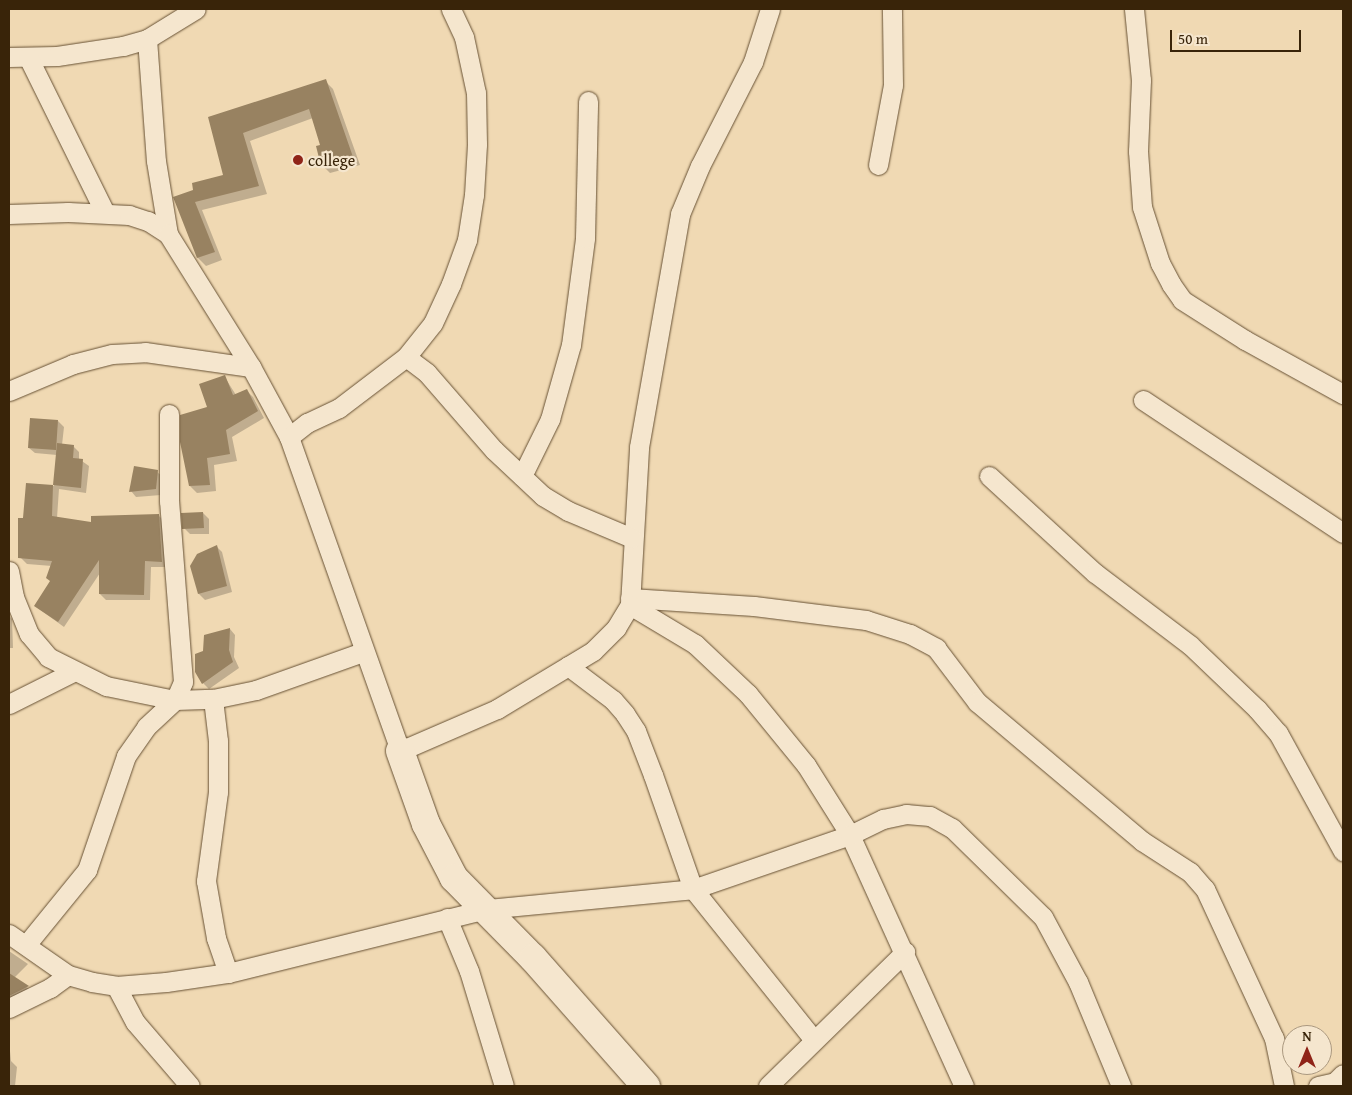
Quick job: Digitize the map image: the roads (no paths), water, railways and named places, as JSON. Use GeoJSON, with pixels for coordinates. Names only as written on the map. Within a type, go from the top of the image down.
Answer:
{"type":"FeatureCollection","features":[{"type":"Feature","properties":{"kind":"street"},"geometry":{"type":"LineString","coordinates":[[9,57],[28,57],[124,46],[147,39],[196,9]]}},
{"type":"Feature","properties":{"kind":"street"},"geometry":{"type":"LineString","coordinates":[[289,437],[306,423],[339,408],[406,357],[432,323],[452,284],[468,240],[474,195],[476,93],[464,37],[451,9]]}},
{"type":"Feature","properties":{"kind":"street"},"geometry":{"type":"LineString","coordinates":[[400,751],[497,709],[593,651],[616,628],[630,602],[632,538],[639,447],[680,214],[700,166],[753,62],[770,9]]}},
{"type":"Feature","properties":{"kind":"street"},"geometry":{"type":"LineString","coordinates":[[878,165],[893,85],[892,9]]}},
{"type":"Feature","properties":{"kind":"street"},"geometry":{"type":"LineString","coordinates":[[1134,9],[1142,80],[1138,151],[1142,207],[1157,255],[1171,284],[1182,300],[1245,340],[1343,394]]}},
{"type":"Feature","properties":{"kind":"street"},"geometry":{"type":"LineString","coordinates":[[147,39],[156,161],[168,234],[251,366],[289,437],[363,652],[439,851],[454,878],[487,909],[646,1086]]}},
{"type":"Feature","properties":{"kind":"street"},"geometry":{"type":"LineString","coordinates":[[28,57],[105,213]]}},
{"type":"Feature","properties":{"kind":"street"},"geometry":{"type":"LineString","coordinates":[[522,476],[550,419],[571,345],[585,238],[588,101]]}},
{"type":"Feature","properties":{"kind":"street"},"geometry":{"type":"LineString","coordinates":[[9,214],[105,213],[148,220],[168,234]]}},
{"type":"Feature","properties":{"kind":"street"},"geometry":{"type":"LineString","coordinates":[[9,391],[73,364],[112,354],[145,352],[251,366]]}},
{"type":"Feature","properties":{"kind":"street"},"geometry":{"type":"LineString","coordinates":[[406,357],[427,373],[494,450],[543,496],[568,511],[632,538]]}},
{"type":"Feature","properties":{"kind":"street"},"geometry":{"type":"LineString","coordinates":[[1143,400],[1343,533]]}},
{"type":"Feature","properties":{"kind":"street"},"geometry":{"type":"LineString","coordinates":[[26,945],[86,870],[126,756],[146,727],[175,700],[183,682],[184,662],[169,501],[169,414]]}},
{"type":"Feature","properties":{"kind":"street"},"geometry":{"type":"LineString","coordinates":[[989,476],[1095,573],[1190,645],[1257,709],[1278,733],[1343,851]]}},
{"type":"Feature","properties":{"kind":"street"},"geometry":{"type":"LineString","coordinates":[[9,571],[11,596],[29,634],[48,657],[73,672],[106,686],[175,700],[213,699],[256,690],[363,652]]}},
{"type":"Feature","properties":{"kind":"street"},"geometry":{"type":"LineString","coordinates":[[630,602],[695,644],[748,694],[806,765],[850,835],[905,952],[964,1086]]}},
{"type":"Feature","properties":{"kind":"street"},"geometry":{"type":"LineString","coordinates":[[630,602],[754,606],[866,620],[910,634],[936,648],[977,702],[1142,841],[1190,872],[1205,889],[1274,1038],[1284,1086]]}},
{"type":"Feature","properties":{"kind":"street"},"geometry":{"type":"LineString","coordinates":[[568,666],[613,700],[636,731],[693,889],[814,1040]]}},
{"type":"Feature","properties":{"kind":"street"},"geometry":{"type":"LineString","coordinates":[[9,704],[73,672]]}},
{"type":"Feature","properties":{"kind":"street"},"geometry":{"type":"LineString","coordinates":[[213,699],[218,741],[218,792],[206,881],[216,938],[228,974]]}},
{"type":"Feature","properties":{"kind":"street"},"geometry":{"type":"LineString","coordinates":[[9,934],[68,975],[116,986],[228,974],[487,909],[693,889],[850,835],[883,819],[906,814],[930,816],[952,828],[1042,917],[1078,982],[1121,1086]]}},
{"type":"Feature","properties":{"kind":"street"},"geometry":{"type":"LineString","coordinates":[[447,918],[469,972],[504,1086]]}},
{"type":"Feature","properties":{"kind":"street"},"geometry":{"type":"LineString","coordinates":[[768,1086],[905,952]]}},
{"type":"Feature","properties":{"kind":"street"},"geometry":{"type":"LineString","coordinates":[[9,1008],[50,988],[68,975]]}},
{"type":"Feature","properties":{"kind":"street"},"geometry":{"type":"LineString","coordinates":[[116,986],[135,1022],[190,1086]]}},
{"type":"Feature","properties":{"kind":"street"},"geometry":{"type":"LineString","coordinates":[[1318,1086],[1335,1082],[1343,1074]]}},
{"type":"Feature","properties":{"kind":"place","name":"college"},"geometry":{"type":"Point","coordinates":[298,160]}}]}
